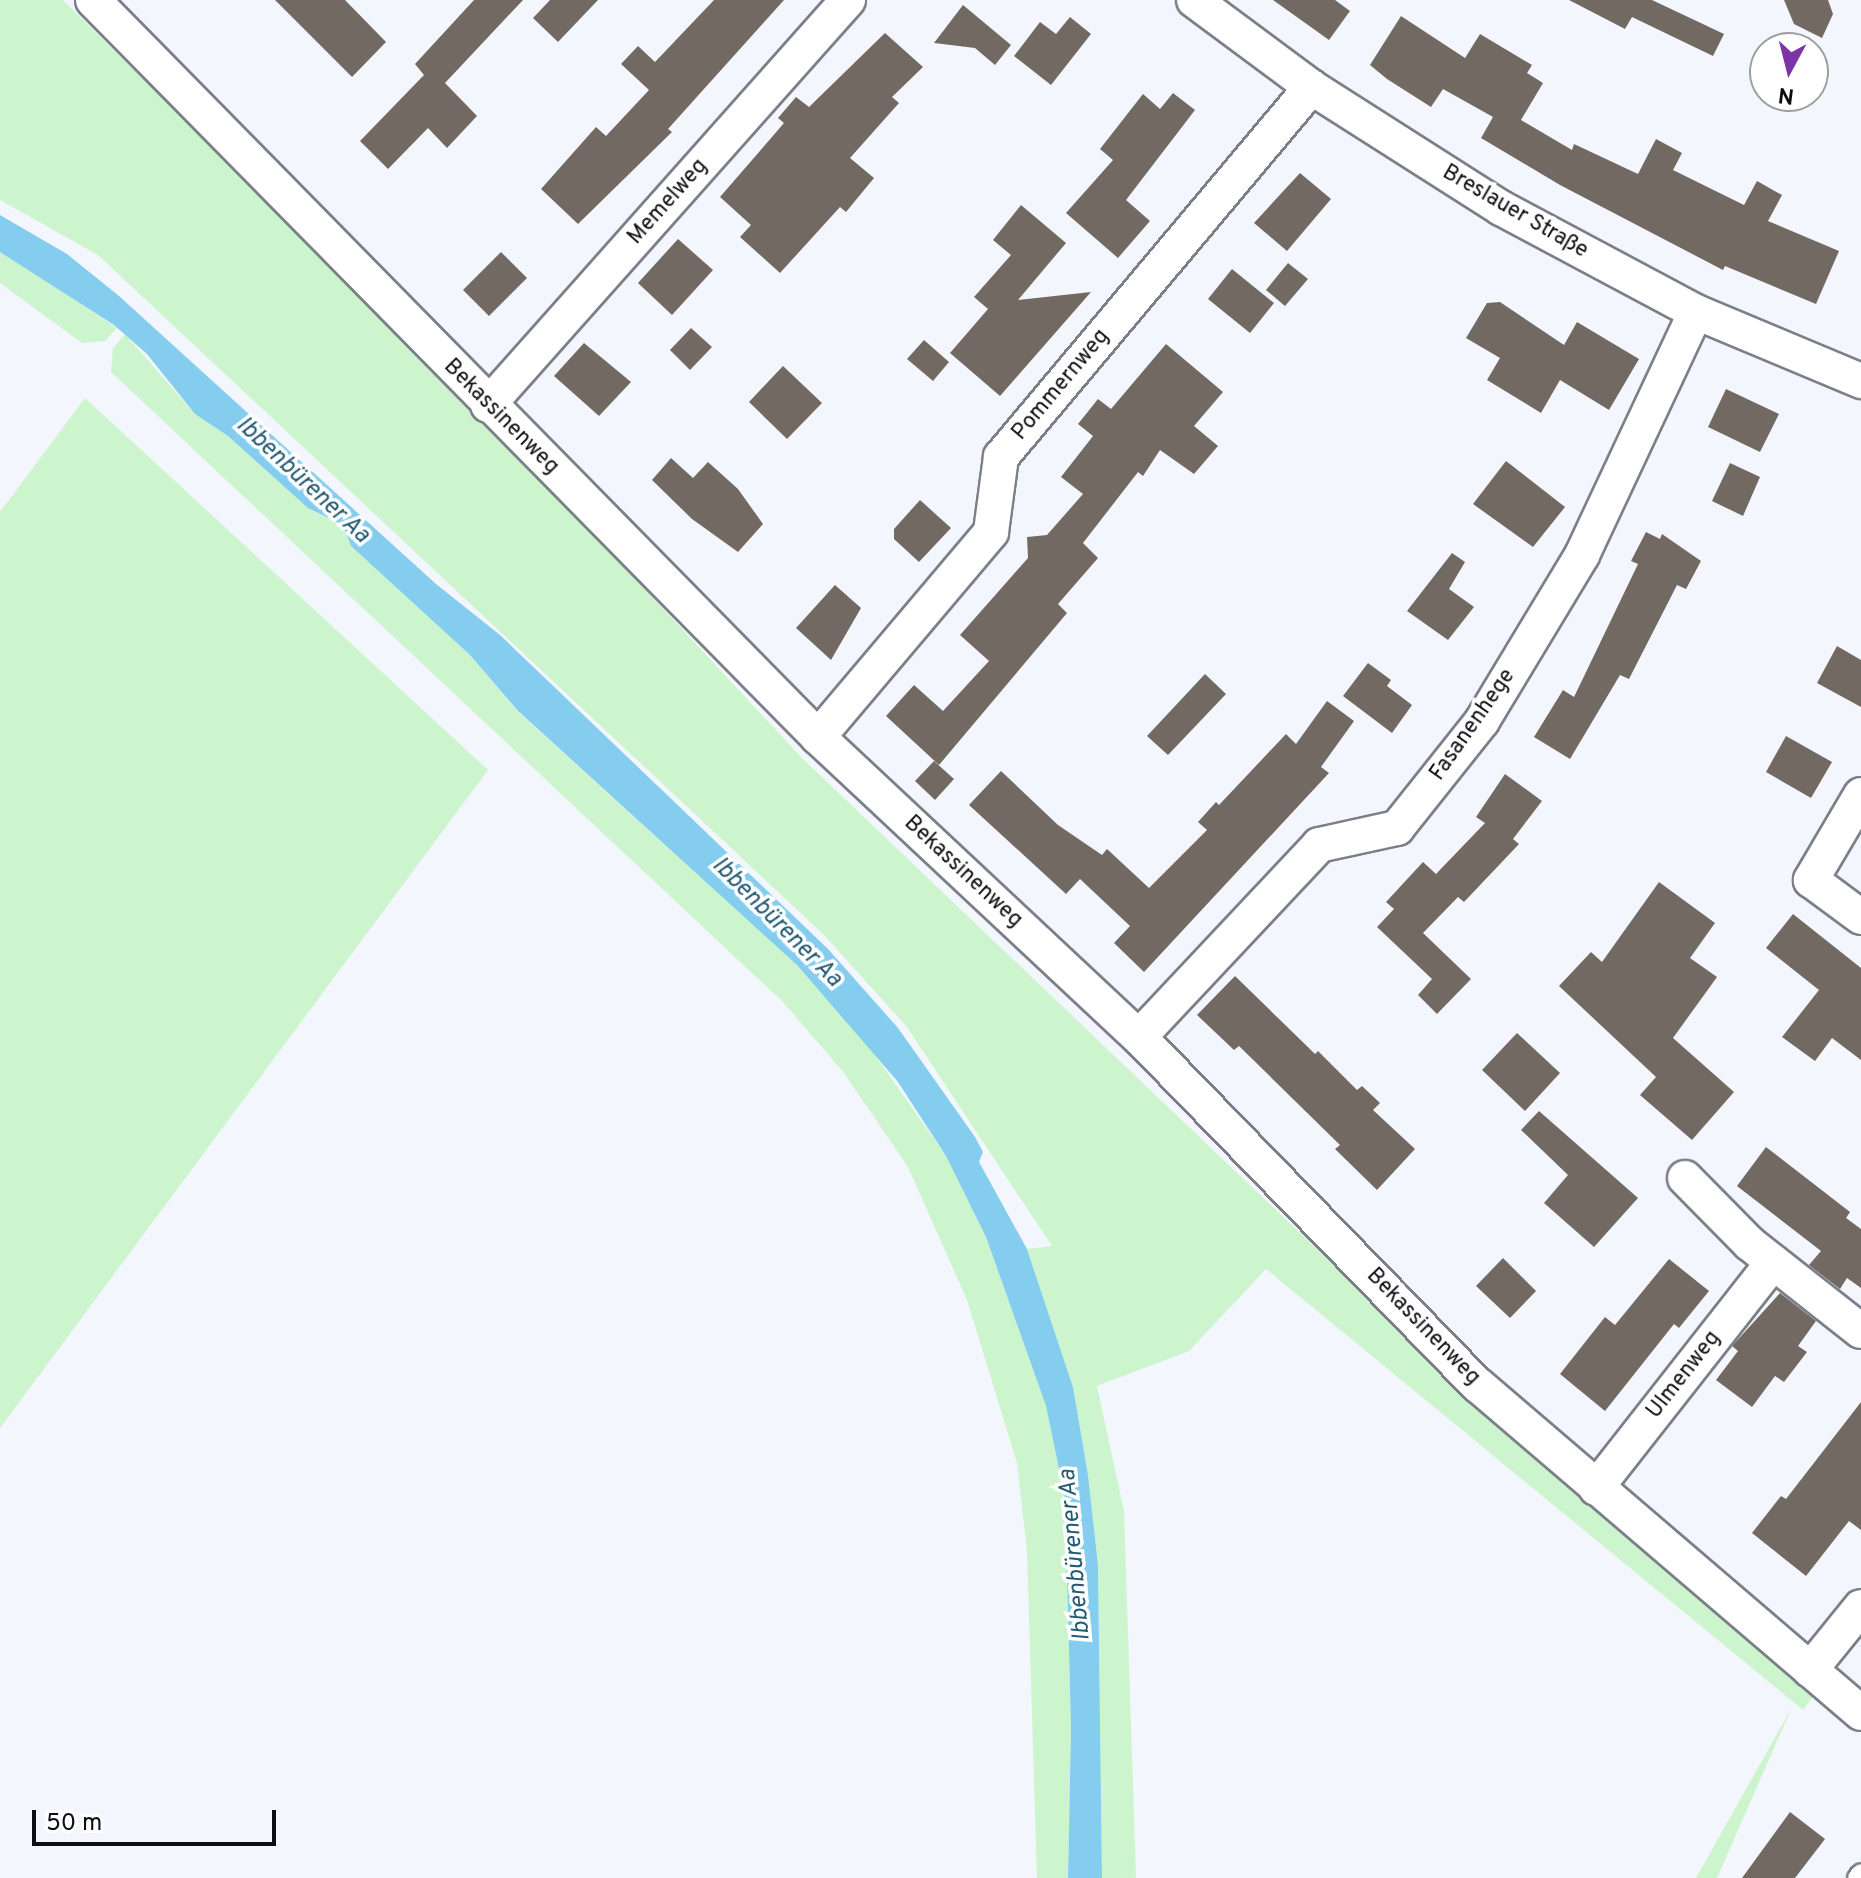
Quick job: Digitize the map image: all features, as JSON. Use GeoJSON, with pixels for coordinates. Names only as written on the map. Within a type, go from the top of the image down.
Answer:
{"type":"FeatureCollection","features":[{"type":"Feature","properties":{"kind":"street","name":"Bekassinenweg"},"geometry":{"type":"LineString","coordinates":[[93,0],[488,405],[818,737],[1139,1037],[1478,1385],[1861,1713]]}},
{"type":"Feature","properties":{"kind":"street","name":"Memelweg"},"geometry":{"type":"LineString","coordinates":[[488,405],[848,0]]}},
{"type":"Feature","properties":{"kind":"street","name":"Breslauer Straße"},"geometry":{"type":"LineString","coordinates":[[1194,0],[1311,87],[1501,208],[1696,312],[1861,381]]}},
{"type":"Feature","properties":{"kind":"street","name":"Pommernweg"},"geometry":{"type":"LineString","coordinates":[[818,737],[991,532],[1001,457],[1311,87]]}},
{"type":"Feature","properties":{"kind":"street","name":"Fasanenhege"},"geometry":{"type":"LineString","coordinates":[[1139,1037],[1319,845],[1397,828],[1482,721],[1582,555],[1696,312]]}},
{"type":"Feature","properties":{"kind":"street"},"geometry":{"type":"LineString","coordinates":[[1861,795],[1811,880],[1861,917]]}},
{"type":"Feature","properties":{"kind":"street"},"geometry":{"type":"LineString","coordinates":[[1685,1178],[1773,1262],[1861,1331]]}},
{"type":"Feature","properties":{"kind":"street","name":"Ulmenweg"},"geometry":{"type":"LineString","coordinates":[[1596,1488],[1773,1262]]}},
{"type":"Feature","properties":{"kind":"street"},"geometry":{"type":"LineString","coordinates":[[1810,1670],[1861,1607]]}},
{"type":"Feature","properties":{"kind":"green space"},"geometry":{"type":"Polygon","coordinates":[[[0,0],[63,0],[482,414],[802,758],[1469,1394],[1815,1694],[1803,1710],[1266,1269],[1189,1351],[1097,1386],[1124,1511],[1136,1878],[1102,1878],[1098,1565],[1088,1475],[1073,1387],[1027,1249],[1052,1246],[907,1027],[824,935],[98,255],[0,200],[0,0]]]}},
{"type":"Feature","properties":{"kind":"green space"},"geometry":{"type":"Polygon","coordinates":[[[0,252],[117,328],[105,341],[82,343],[0,283],[0,252]]]}},
{"type":"Feature","properties":{"kind":"green space"},"geometry":{"type":"Polygon","coordinates":[[[125,334],[195,414],[228,436],[308,508],[343,525],[351,546],[470,655],[518,712],[794,962],[863,1038],[946,1156],[986,1237],[1046,1406],[1065,1498],[1071,1728],[1068,1878],[1037,1878],[1027,1550],[1017,1463],[967,1300],[908,1167],[844,1073],[784,1003],[111,372],[113,348],[125,334]]]}},
{"type":"Feature","properties":{"kind":"green space"},"geometry":{"type":"Polygon","coordinates":[[[85,398],[488,770],[0,1428],[0,512],[85,398]]]}},
{"type":"Feature","properties":{"kind":"green space"},"geometry":{"type":"Polygon","coordinates":[[[1792,1707],[1717,1878],[1696,1878],[1792,1707]]]}},
{"type":"Feature","properties":{"kind":"water","name":"Ibbenbürener Aa"},"geometry":{"type":"Polygon","coordinates":[[[0,215],[67,254],[119,296],[436,584],[500,635],[828,949],[898,1028],[975,1137],[983,1152],[979,1162],[1027,1249],[1073,1387],[1088,1475],[1098,1565],[1102,1878],[1068,1878],[1071,1728],[1065,1498],[1046,1406],[986,1237],[946,1156],[898,1082],[797,965],[518,711],[470,655],[351,546],[343,525],[308,508],[228,436],[195,414],[147,354],[114,325],[0,252],[0,215]]]}},
{"type":"Feature","properties":{"kind":"building"},"geometry":{"type":"Polygon","coordinates":[[[275,0],[345,0],[386,42],[352,77],[275,0]]]}},
{"type":"Feature","properties":{"kind":"building"},"geometry":{"type":"Polygon","coordinates":[[[474,0],[523,0],[445,83],[477,116],[447,148],[428,128],[388,169],[360,141],[424,75],[415,64],[474,0]]]}},
{"type":"Feature","properties":{"kind":"building"},"geometry":{"type":"Polygon","coordinates":[[[550,0],[598,0],[558,42],[533,18],[550,0]]]}},
{"type":"Feature","properties":{"kind":"building"},"geometry":{"type":"Polygon","coordinates":[[[714,0],[784,0],[668,129],[672,132],[578,224],[541,189],[596,127],[606,136],[649,90],[621,64],[638,46],[655,62],[714,0]]]}},
{"type":"Feature","properties":{"kind":"building"},"geometry":{"type":"Polygon","coordinates":[[[1273,0],[1335,0],[1350,11],[1329,40],[1273,0]]]}},
{"type":"Feature","properties":{"kind":"building"},"geometry":{"type":"Polygon","coordinates":[[[1569,0],[1652,0],[1724,34],[1713,56],[1632,17],[1625,29],[1569,0]]]}},
{"type":"Feature","properties":{"kind":"building"},"geometry":{"type":"Polygon","coordinates":[[[1784,0],[1828,0],[1833,14],[1825,32],[1810,32],[1794,24],[1784,0]]]}},
{"type":"Feature","properties":{"kind":"building"},"geometry":{"type":"Polygon","coordinates":[[[963,5],[1011,45],[995,65],[975,48],[934,43],[963,5]]]}},
{"type":"Feature","properties":{"kind":"building"},"geometry":{"type":"Polygon","coordinates":[[[1401,16],[1465,58],[1480,34],[1532,65],[1527,73],[1543,83],[1521,120],[1572,150],[1574,144],[1638,174],[1656,139],[1682,153],[1673,170],[1744,205],[1757,181],[1782,195],[1768,221],[1839,251],[1816,304],[1725,266],[1723,270],[1560,185],[1481,138],[1493,117],[1443,89],[1431,107],[1387,79],[1370,65],[1401,16]]]}},
{"type":"Feature","properties":{"kind":"building"},"geometry":{"type":"Polygon","coordinates":[[[1070,17],[1091,34],[1051,85],[1014,56],[1040,22],[1056,34],[1070,17]]]}},
{"type":"Feature","properties":{"kind":"building"},"geometry":{"type":"Polygon","coordinates":[[[885,33],[923,67],[892,97],[899,103],[850,158],[874,178],[846,212],[840,207],[780,273],[740,237],[751,225],[720,197],[784,123],[778,118],[796,97],[809,107],[885,33]]]}},
{"type":"Feature","properties":{"kind":"building"},"geometry":{"type":"Polygon","coordinates":[[[1173,93],[1195,110],[1126,200],[1150,221],[1118,258],[1066,213],[1113,160],[1100,149],[1143,94],[1160,109],[1173,93]]]}},
{"type":"Feature","properties":{"kind":"building"},"geometry":{"type":"Polygon","coordinates":[[[1300,173],[1331,199],[1287,251],[1254,223],[1300,173]]]}},
{"type":"Feature","properties":{"kind":"building"},"geometry":{"type":"Polygon","coordinates":[[[1021,205],[1066,243],[1018,300],[1091,292],[1000,396],[950,353],[988,309],[974,297],[1011,255],[993,240],[1021,205]]]}},
{"type":"Feature","properties":{"kind":"building"},"geometry":{"type":"Polygon","coordinates":[[[678,239],[713,270],[672,315],[638,283],[678,239]]]}},
{"type":"Feature","properties":{"kind":"building"},"geometry":{"type":"Polygon","coordinates":[[[501,252],[527,278],[489,316],[463,290],[501,252]]]}},
{"type":"Feature","properties":{"kind":"building"},"geometry":{"type":"Polygon","coordinates":[[[1288,263],[1308,279],[1285,306],[1266,290],[1288,263]]]}},
{"type":"Feature","properties":{"kind":"building"},"geometry":{"type":"Polygon","coordinates":[[[1232,269],[1274,303],[1250,333],[1208,299],[1232,269]]]}},
{"type":"Feature","properties":{"kind":"building"},"geometry":{"type":"Polygon","coordinates":[[[1500,302],[1564,345],[1577,322],[1639,359],[1609,410],[1560,380],[1541,413],[1487,380],[1500,358],[1466,338],[1487,303],[1500,302]]]}},
{"type":"Feature","properties":{"kind":"building"},"geometry":{"type":"Polygon","coordinates":[[[691,328],[712,347],[690,370],[670,350],[691,328]]]}},
{"type":"Feature","properties":{"kind":"building"},"geometry":{"type":"Polygon","coordinates":[[[924,340],[949,362],[933,381],[907,359],[924,340]]]}},
{"type":"Feature","properties":{"kind":"building"},"geometry":{"type":"Polygon","coordinates":[[[584,343],[631,382],[599,416],[554,376],[584,343]]]}},
{"type":"Feature","properties":{"kind":"building"},"geometry":{"type":"Polygon","coordinates":[[[1166,344],[1223,392],[1194,426],[1218,446],[1194,474],[1160,450],[1143,476],[1138,472],[1083,543],[1098,558],[1058,604],[1067,613],[939,765],[886,716],[914,685],[943,711],[989,661],[960,635],[1028,558],[1027,537],[1047,535],[1083,494],[1061,477],[1093,436],[1078,424],[1098,399],[1111,409],[1166,344]]]}},
{"type":"Feature","properties":{"kind":"building"},"geometry":{"type":"Polygon","coordinates":[[[783,366],[822,403],[787,439],[749,402],[783,366]]]}},
{"type":"Feature","properties":{"kind":"building"},"geometry":{"type":"Polygon","coordinates":[[[1726,389],[1779,414],[1760,452],[1708,427],[1726,389]]]}},
{"type":"Feature","properties":{"kind":"building"},"geometry":{"type":"Polygon","coordinates":[[[671,458],[693,478],[708,462],[738,489],[763,524],[738,552],[692,519],[652,480],[671,458]]]}},
{"type":"Feature","properties":{"kind":"building"},"geometry":{"type":"Polygon","coordinates":[[[1506,461],[1565,507],[1533,547],[1473,504],[1506,461]]]}},
{"type":"Feature","properties":{"kind":"building"},"geometry":{"type":"Polygon","coordinates":[[[1730,463],[1760,477],[1743,516],[1712,501],[1730,463]]]}},
{"type":"Feature","properties":{"kind":"building"},"geometry":{"type":"Polygon","coordinates":[[[920,500],[951,528],[919,562],[894,539],[894,529],[920,500]]]}},
{"type":"Feature","properties":{"kind":"building"},"geometry":{"type":"Polygon","coordinates":[[[1646,532],[1660,539],[1662,534],[1701,561],[1686,589],[1677,585],[1629,679],[1620,675],[1570,759],[1534,737],[1563,690],[1574,697],[1638,564],[1631,561],[1646,532]]]}},
{"type":"Feature","properties":{"kind":"building"},"geometry":{"type":"Polygon","coordinates":[[[1452,553],[1465,562],[1449,589],[1474,607],[1448,640],[1407,611],[1452,553]]]}},
{"type":"Feature","properties":{"kind":"building"},"geometry":{"type":"Polygon","coordinates":[[[835,585],[861,608],[831,660],[796,628],[835,585]]]}},
{"type":"Feature","properties":{"kind":"building"},"geometry":{"type":"Polygon","coordinates":[[[1837,646],[1861,660],[1861,707],[1817,683],[1837,646]]]}},
{"type":"Feature","properties":{"kind":"building"},"geometry":{"type":"Polygon","coordinates":[[[1368,663],[1391,680],[1387,686],[1412,705],[1392,733],[1343,696],[1368,663]]]}},
{"type":"Feature","properties":{"kind":"building"},"geometry":{"type":"Polygon","coordinates":[[[1205,674],[1226,694],[1168,755],[1147,736],[1205,674]]]}},
{"type":"Feature","properties":{"kind":"building"},"geometry":{"type":"Polygon","coordinates":[[[1327,701],[1354,721],[1321,767],[1329,773],[1144,972],[1114,943],[1130,926],[1080,879],[1066,894],[969,805],[1001,771],[1058,825],[1102,855],[1107,849],[1149,888],[1207,830],[1198,822],[1216,802],[1219,805],[1286,734],[1296,744],[1327,701]]]}},
{"type":"Feature","properties":{"kind":"building"},"geometry":{"type":"Polygon","coordinates":[[[1786,736],[1832,762],[1811,798],[1766,772],[1786,736]]]}},
{"type":"Feature","properties":{"kind":"building"},"geometry":{"type":"Polygon","coordinates":[[[934,761],[954,779],[935,800],[915,781],[934,761]]]}},
{"type":"Feature","properties":{"kind":"building"},"geometry":{"type":"Polygon","coordinates":[[[1505,774],[1542,801],[1513,839],[1519,844],[1464,902],[1458,897],[1423,933],[1471,979],[1437,1014],[1418,995],[1432,979],[1377,927],[1394,909],[1386,902],[1423,862],[1436,874],[1485,823],[1476,817],[1505,774]]]}},
{"type":"Feature","properties":{"kind":"building"},"geometry":{"type":"Polygon","coordinates":[[[1659,882],[1715,923],[1690,958],[1717,977],[1673,1038],[1734,1092],[1692,1140],[1640,1095],[1656,1077],[1559,986],[1591,952],[1602,962],[1659,882]]]}},
{"type":"Feature","properties":{"kind":"building"},"geometry":{"type":"Polygon","coordinates":[[[1793,914],[1861,968],[1861,1060],[1832,1038],[1815,1061],[1782,1037],[1819,990],[1766,948],[1793,914]]]}},
{"type":"Feature","properties":{"kind":"building"},"geometry":{"type":"Polygon","coordinates":[[[1235,976],[1315,1054],[1318,1051],[1357,1090],[1362,1086],[1380,1103],[1373,1110],[1415,1149],[1377,1190],[1335,1149],[1340,1145],[1239,1046],[1234,1050],[1197,1015],[1235,976]]]}},
{"type":"Feature","properties":{"kind":"building"},"geometry":{"type":"Polygon","coordinates":[[[1517,1033],[1560,1073],[1525,1111],[1482,1070],[1517,1033]]]}},
{"type":"Feature","properties":{"kind":"building"},"geometry":{"type":"Polygon","coordinates":[[[1539,1111],[1638,1198],[1594,1247],[1544,1203],[1568,1175],[1521,1130],[1539,1111]]]}},
{"type":"Feature","properties":{"kind":"building"},"geometry":{"type":"Polygon","coordinates":[[[1766,1147],[1850,1212],[1846,1218],[1861,1229],[1861,1288],[1847,1278],[1840,1289],[1809,1265],[1821,1251],[1737,1186],[1766,1147]]]}},
{"type":"Feature","properties":{"kind":"building"},"geometry":{"type":"Polygon","coordinates":[[[1503,1258],[1536,1291],[1510,1318],[1476,1286],[1503,1258]]]}},
{"type":"Feature","properties":{"kind":"building"},"geometry":{"type":"Polygon","coordinates":[[[1669,1259],[1709,1291],[1679,1328],[1674,1324],[1605,1411],[1560,1374],[1605,1317],[1615,1325],[1669,1259]]]}},
{"type":"Feature","properties":{"kind":"building"},"geometry":{"type":"Polygon","coordinates":[[[1780,1293],[1816,1321],[1798,1346],[1807,1352],[1784,1382],[1775,1376],[1752,1407],[1716,1380],[1738,1351],[1732,1346],[1780,1293]]]}},
{"type":"Feature","properties":{"kind":"building"},"geometry":{"type":"Polygon","coordinates":[[[1861,1402],[1861,1530],[1849,1521],[1806,1576],[1752,1533],[1781,1496],[1786,1499],[1861,1402]]]}},
{"type":"Feature","properties":{"kind":"building"},"geometry":{"type":"Polygon","coordinates":[[[1790,1812],[1825,1839],[1795,1878],[1742,1878],[1790,1812]]]}}]}
